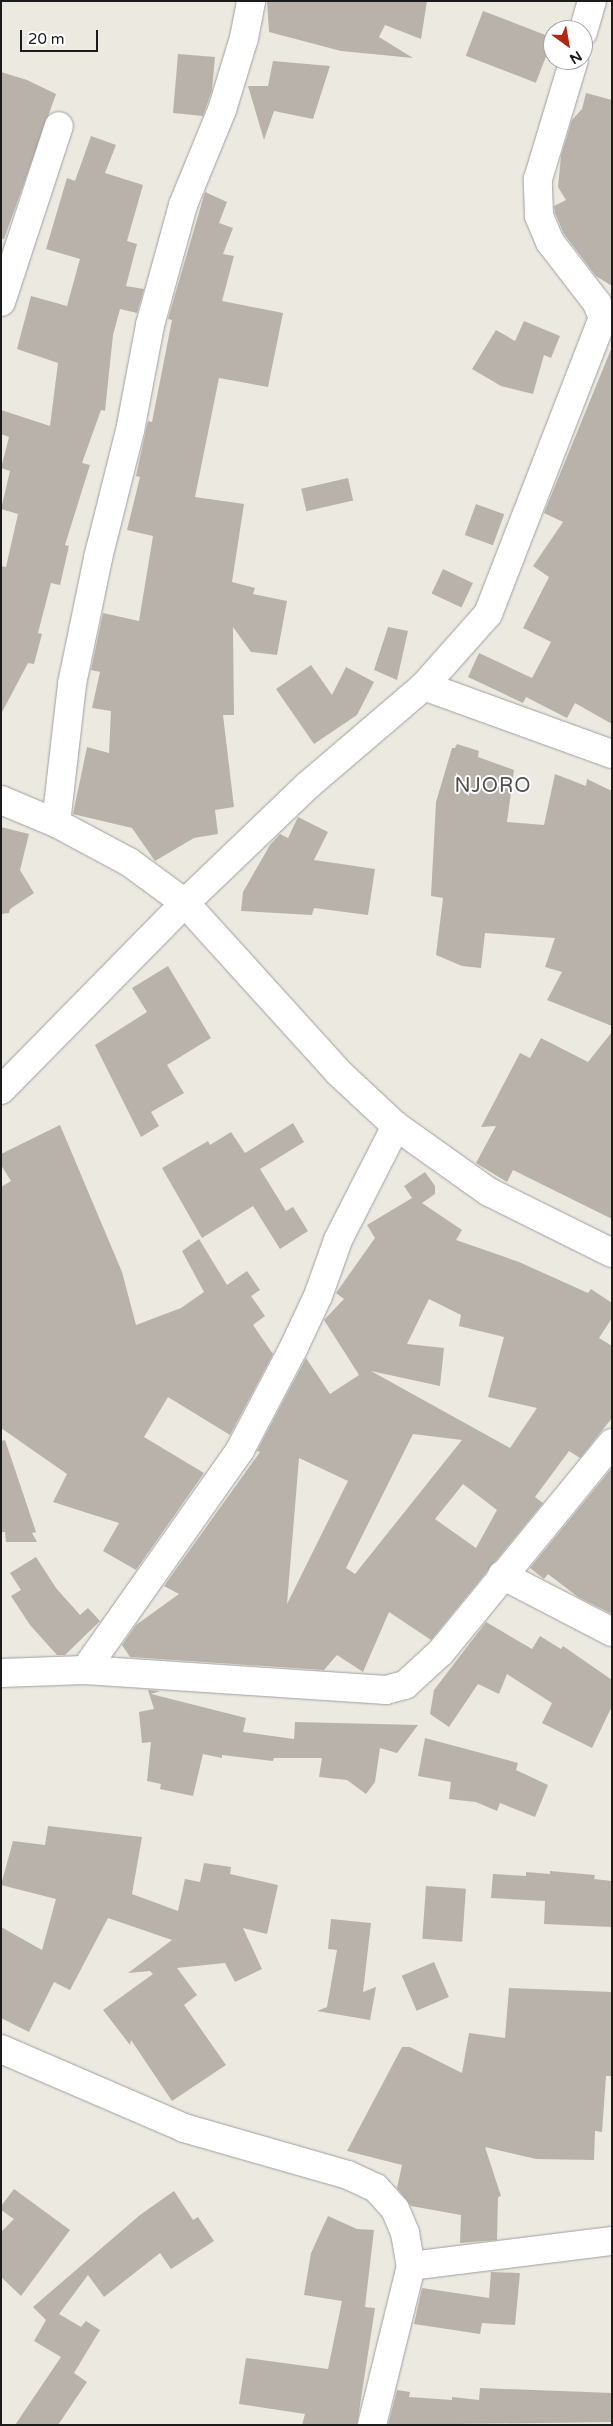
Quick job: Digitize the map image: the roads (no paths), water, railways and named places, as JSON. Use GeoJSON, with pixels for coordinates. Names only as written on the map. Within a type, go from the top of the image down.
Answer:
{"type":"FeatureCollection","features":[{"type":"Feature","properties":{"kind":"street"},"geometry":{"type":"LineString","coordinates":[[56,823],[72,684],[98,558],[130,431],[150,325],[183,204],[222,110],[244,38],[251,1]]}},
{"type":"Feature","properties":{"kind":"street"},"geometry":{"type":"LineString","coordinates":[[585,20],[587,3]]}},
{"type":"Feature","properties":{"kind":"street"},"geometry":{"type":"LineString","coordinates":[[1,1090],[185,904],[307,786],[424,686],[488,614],[608,320],[550,242],[539,216],[538,179],[571,70]]}},
{"type":"Feature","properties":{"kind":"street"},"geometry":{"type":"LineString","coordinates":[[1,302],[59,126]]}},
{"type":"Feature","properties":{"kind":"street"},"geometry":{"type":"LineString","coordinates":[[424,686],[612,754]]}},
{"type":"Feature","properties":{"kind":"street"},"geometry":{"type":"LineString","coordinates":[[1,800],[56,823],[129,862],[185,904],[338,1072],[396,1126],[490,1192],[612,1253]]}},
{"type":"Feature","properties":{"kind":"street"},"geometry":{"type":"LineString","coordinates":[[85,1670],[240,1450],[294,1347],[318,1296],[338,1240],[396,1126]]}},
{"type":"Feature","properties":{"kind":"street"},"geometry":{"type":"LineString","coordinates":[[1,1673],[85,1670],[386,1690],[405,1685],[441,1652],[612,1442]]}},
{"type":"Feature","properties":{"kind":"street"},"geometry":{"type":"LineString","coordinates":[[502,1575],[612,1632]]}},
{"type":"Feature","properties":{"kind":"street"},"geometry":{"type":"LineString","coordinates":[[1,2048],[184,2128],[348,2175],[376,2188],[395,2209],[405,2233],[412,2266],[372,2425]]}},
{"type":"Feature","properties":{"kind":"street"},"geometry":{"type":"LineString","coordinates":[[412,2266],[612,2241]]}},
{"type":"Feature","properties":{"kind":"district","name":"NJORO"},"geometry":{"type":"Point","coordinates":[493,786]}}]}
